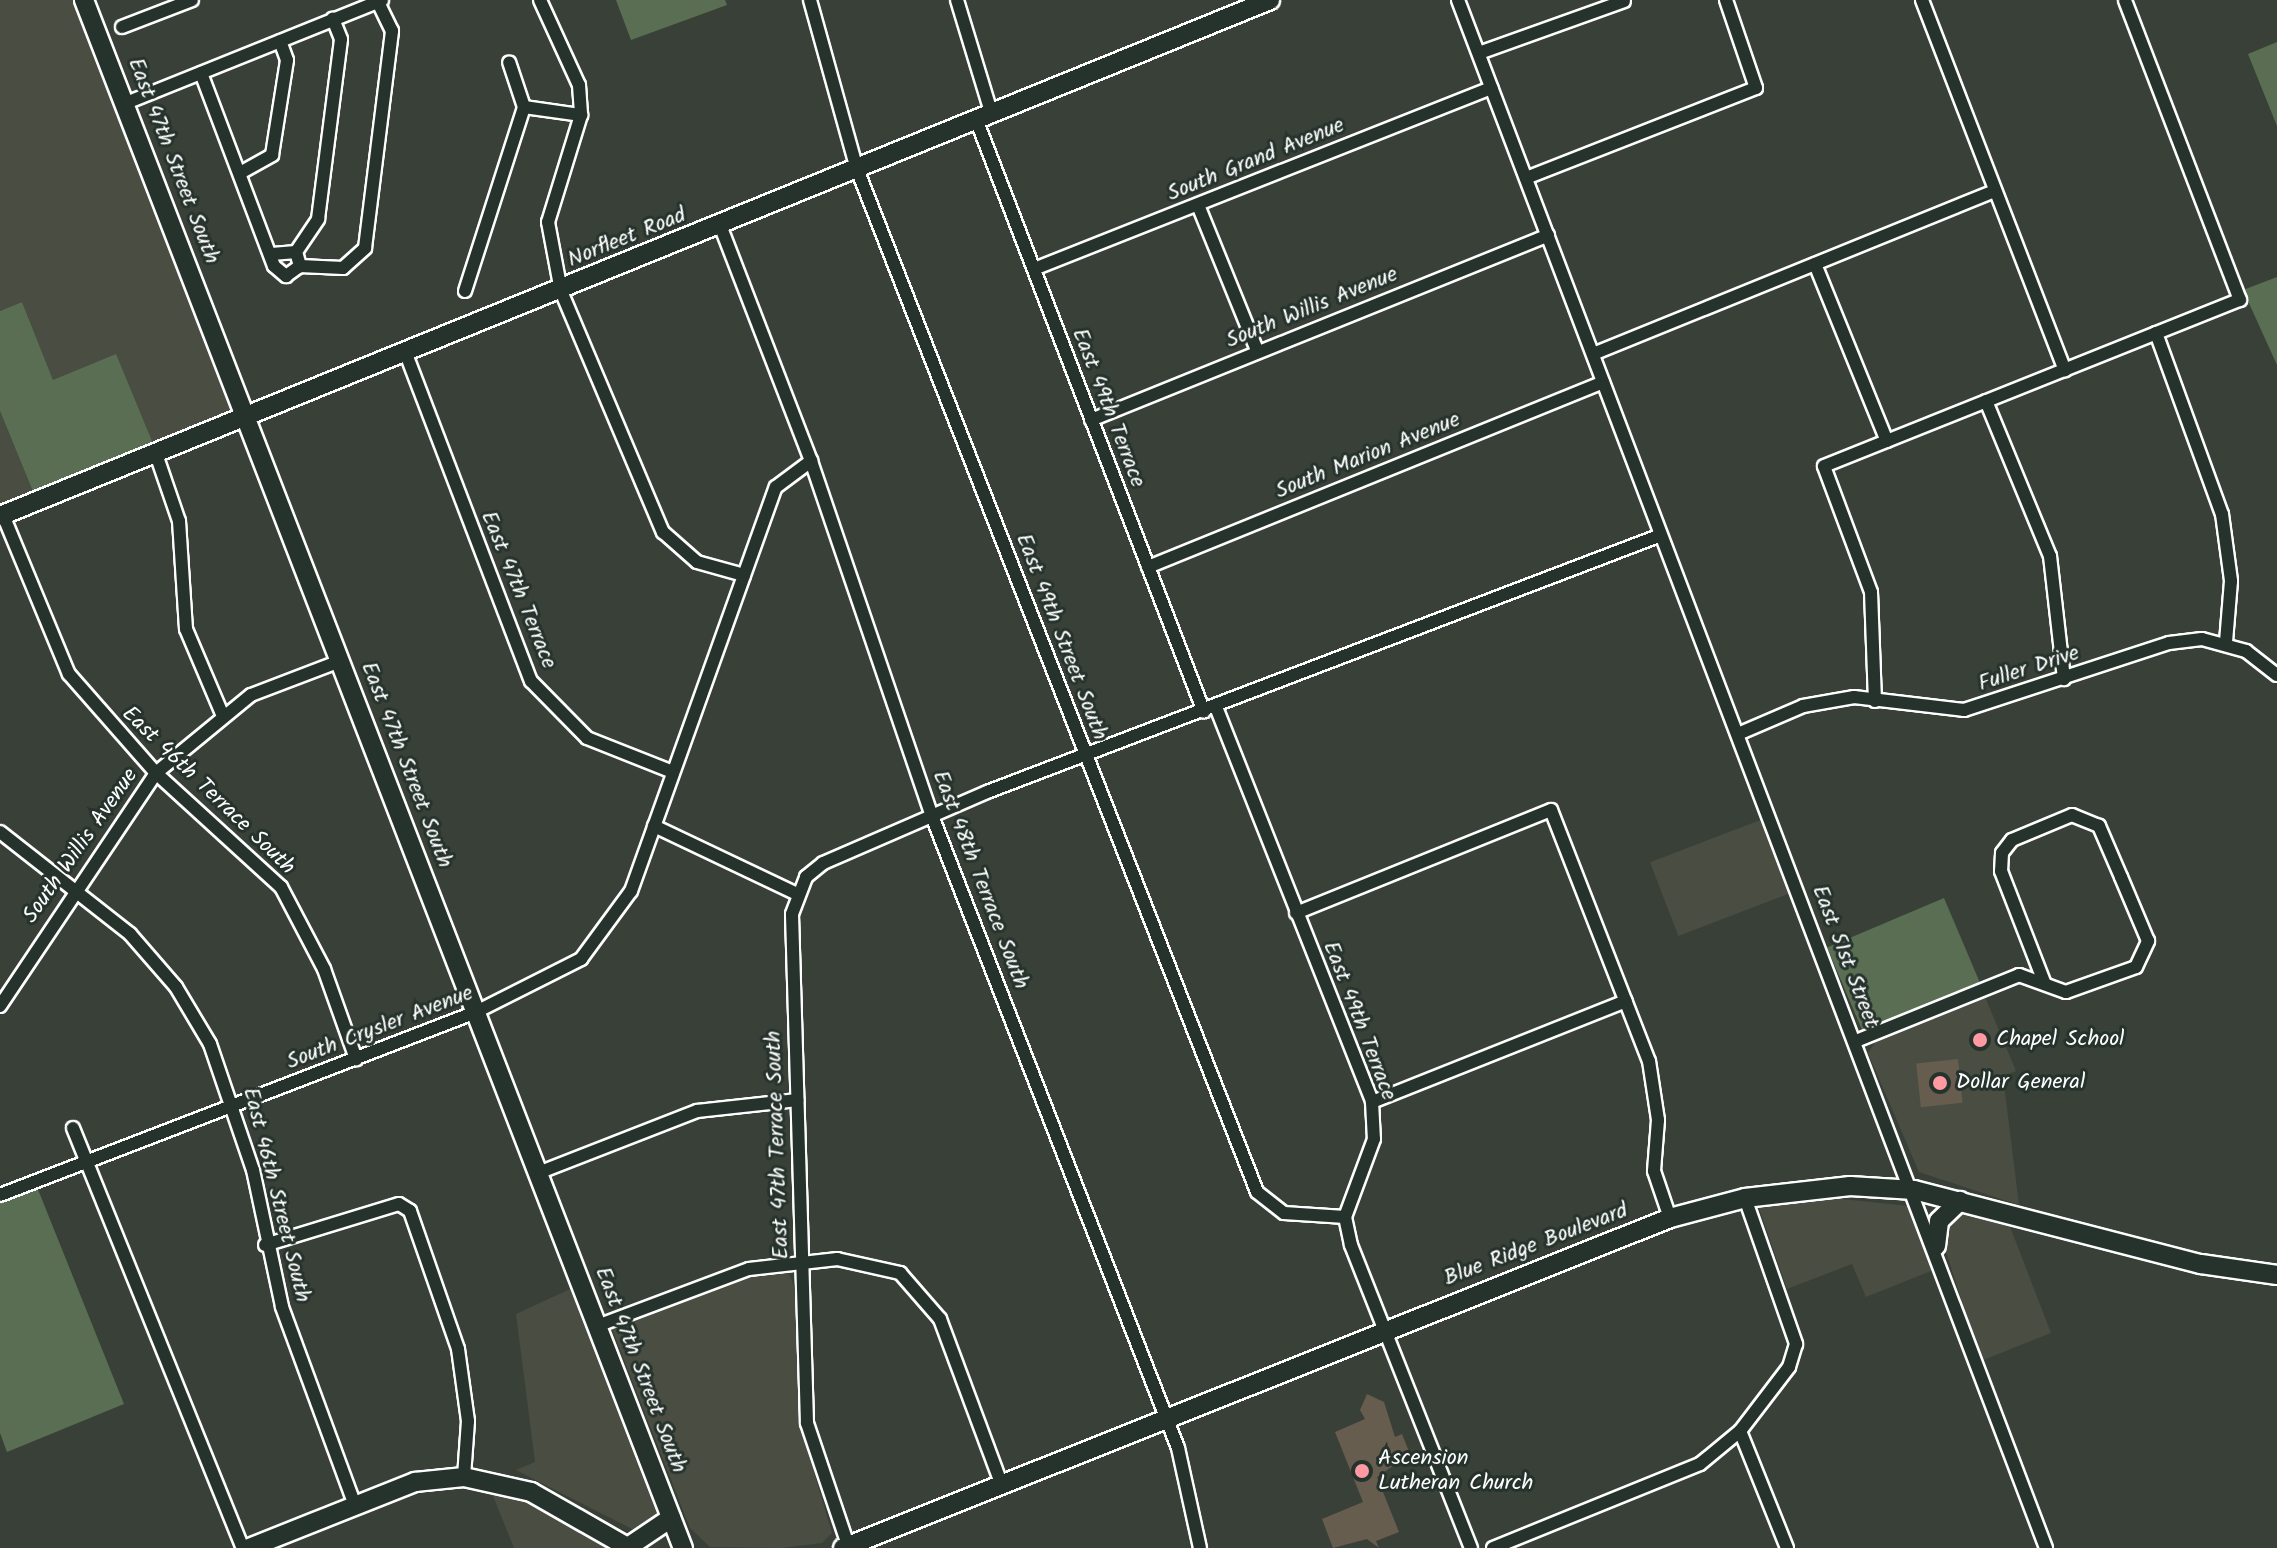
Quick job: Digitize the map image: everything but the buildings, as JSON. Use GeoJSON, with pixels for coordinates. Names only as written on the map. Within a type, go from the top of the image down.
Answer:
{"type":"FeatureCollection","features":[{"type":"Feature","properties":{"kind":"street","name":"East 47th Street South"},"geometry":{"type":"LineString","coordinates":[[84,0],[683,1548]]}},
{"type":"Feature","properties":{"kind":"street"},"geometry":{"type":"LineString","coordinates":[[122,27],[192,0]]}},
{"type":"Feature","properties":{"kind":"street"},"geometry":{"type":"LineString","coordinates":[[540,0],[579,85],[581,115],[548,222],[561,291],[663,532],[697,562],[744,575]]}},
{"type":"Feature","properties":{"kind":"street","name":"East 49th Street South"},"geometry":{"type":"LineString","coordinates":[[810,0],[857,169],[1257,1192],[1284,1213],[1345,1217]]}},
{"type":"Feature","properties":{"kind":"street","name":"East 49th Terrace"},"geometry":{"type":"LineString","coordinates":[[957,0],[984,116],[1034,269],[1148,567],[1296,913],[1372,1102],[1374,1139],[1345,1217]]}},
{"type":"Feature","properties":{"kind":"street","name":"Norfleet Road"},"geometry":{"type":"LineString","coordinates":[[1,515],[406,354],[1270,0]]}},
{"type":"Feature","properties":{"kind":"street"},"geometry":{"type":"LineString","coordinates":[[1458,0],[1593,354],[1995,191]]}},
{"type":"Feature","properties":{"kind":"street"},"geometry":{"type":"LineString","coordinates":[[1526,178],[1756,88],[1726,0]]}},
{"type":"Feature","properties":{"kind":"street"},"geometry":{"type":"LineString","coordinates":[[1922,0],[2065,370]]}},
{"type":"Feature","properties":{"kind":"street"},"geometry":{"type":"LineString","coordinates":[[1875,701],[1871,592],[1827,465],[2240,300],[2125,0]]}},
{"type":"Feature","properties":{"kind":"street"},"geometry":{"type":"LineString","coordinates":[[126,103],[380,1],[392,31],[365,248],[343,268],[300,266],[280,274],[201,73]]}},
{"type":"Feature","properties":{"kind":"street"},"geometry":{"type":"LineString","coordinates":[[1479,53],[1624,1]]}},
{"type":"Feature","properties":{"kind":"street"},"geometry":{"type":"LineString","coordinates":[[300,266],[296,252],[318,219],[341,39],[333,19]]}},
{"type":"Feature","properties":{"kind":"street"},"geometry":{"type":"LineString","coordinates":[[240,173],[272,155],[287,60],[280,41]]}},
{"type":"Feature","properties":{"kind":"street"},"geometry":{"type":"LineString","coordinates":[[465,291],[524,107],[509,62]]}},
{"type":"Feature","properties":{"kind":"street","name":"South Grand Avenue"},"geometry":{"type":"LineString","coordinates":[[1034,269],[1492,88]]}},
{"type":"Feature","properties":{"kind":"street"},"geometry":{"type":"LineString","coordinates":[[524,107],[581,115]]}},
{"type":"Feature","properties":{"kind":"street"},"geometry":{"type":"LineString","coordinates":[[1198,205],[1257,350]]}},
{"type":"Feature","properties":{"kind":"street","name":"East 48th Terrace South"},"geometry":{"type":"LineString","coordinates":[[720,225],[811,461],[932,816],[1188,1476],[1200,1548]]}},
{"type":"Feature","properties":{"kind":"street","name":"South Willis Avenue"},"geometry":{"type":"LineString","coordinates":[[1091,420],[1257,350],[1548,235]]}},
{"type":"Feature","properties":{"kind":"street"},"geometry":{"type":"LineString","coordinates":[[272,254],[296,252]]}},
{"type":"Feature","properties":{"kind":"street"},"geometry":{"type":"LineString","coordinates":[[1815,264],[1887,441]]}},
{"type":"Feature","properties":{"kind":"street"},"geometry":{"type":"LineString","coordinates":[[2156,333],[2222,514],[2231,581],[2226,642],[2277,675]]}},
{"type":"Feature","properties":{"kind":"street","name":"East 47th Terrace"},"geometry":{"type":"LineString","coordinates":[[406,354],[531,681],[587,738],[673,772]]}},
{"type":"Feature","properties":{"kind":"street","name":"East 51st Street"},"geometry":{"type":"LineString","coordinates":[[1593,354],[1936,1246],[2046,1548]]}},
{"type":"Feature","properties":{"kind":"street","name":"South Marion Avenue"},"geometry":{"type":"LineString","coordinates":[[1148,567],[1603,382]]}},
{"type":"Feature","properties":{"kind":"street"},"geometry":{"type":"LineString","coordinates":[[1986,401],[2050,556],[2064,679]]}},
{"type":"Feature","properties":{"kind":"street"},"geometry":{"type":"LineString","coordinates":[[156,454],[179,521],[186,629],[222,714]]}},
{"type":"Feature","properties":{"kind":"street","name":"South Crysler Avenue"},"geometry":{"type":"LineString","coordinates":[[0,1195],[476,1012],[555,978],[604,936],[631,891],[776,487],[811,461]]}},
{"type":"Feature","properties":{"kind":"street","name":"East 46th Terrace South"},"geometry":{"type":"LineString","coordinates":[[1,515],[69,674],[156,773],[281,887],[356,1059]]}},
{"type":"Feature","properties":{"kind":"street"},"geometry":{"type":"LineString","coordinates":[[654,826],[797,894],[823,863],[932,816],[1661,535]]}},
{"type":"Feature","properties":{"kind":"street","name":"Fuller Drive"},"geometry":{"type":"LineString","coordinates":[[1738,734],[1820,701],[1875,701],[1964,710],[2169,643],[2226,642]]}},
{"type":"Feature","properties":{"kind":"street","name":"South Willis Avenue"},"geometry":{"type":"LineString","coordinates":[[0,1006],[75,889],[156,773],[222,714],[279,680],[340,661]]}},
{"type":"Feature","properties":{"kind":"street"},"geometry":{"type":"LineString","coordinates":[[1296,913],[1551,810],[1655,1084],[1654,1171],[1670,1218]]}},
{"type":"Feature","properties":{"kind":"street"},"geometry":{"type":"LineString","coordinates":[[1856,1041],[2019,975],[2044,982],[2078,991],[2136,967],[2148,941],[2099,826],[2072,815],[2012,840],[2002,853],[2001,871],[2044,982]]}},
{"type":"Feature","properties":{"kind":"street","name":"East 46th Street South"},"geometry":{"type":"LineString","coordinates":[[0,832],[130,934],[176,987],[210,1044],[234,1106],[265,1245],[355,1505]]}},
{"type":"Feature","properties":{"kind":"street","name":"East 47th Terrace South"},"geometry":{"type":"LineString","coordinates":[[797,894],[797,1100],[807,1423],[846,1548]]}},
{"type":"Feature","properties":{"kind":"street"},"geometry":{"type":"LineString","coordinates":[[1372,1102],[1626,1001]]}},
{"type":"Feature","properties":{"kind":"street"},"geometry":{"type":"LineString","coordinates":[[538,1173],[697,1111],[797,1100]]}},
{"type":"Feature","properties":{"kind":"street"},"geometry":{"type":"LineString","coordinates":[[73,1128],[246,1548],[415,1482],[464,1477],[531,1492],[628,1548],[671,1518]]}},
{"type":"Feature","properties":{"kind":"street","name":"Blue Ridge Boulevard"},"geometry":{"type":"LineString","coordinates":[[846,1548],[1670,1218],[1745,1198],[1850,1186],[1914,1190],[2201,1264],[2277,1275]]}},
{"type":"Feature","properties":{"kind":"street"},"geometry":{"type":"LineString","coordinates":[[1493,1548],[1700,1464],[1740,1431],[1789,1367],[1796,1344],[1745,1198]]}},
{"type":"Feature","properties":{"kind":"street"},"geometry":{"type":"LineString","coordinates":[[1936,1246],[1939,1221],[1960,1201]]}},
{"type":"Feature","properties":{"kind":"street"},"geometry":{"type":"LineString","coordinates":[[265,1245],[399,1204],[410,1211],[458,1349],[468,1421],[464,1477]]}},
{"type":"Feature","properties":{"kind":"street"},"geometry":{"type":"LineString","coordinates":[[1345,1217],[1471,1548]]}},
{"type":"Feature","properties":{"kind":"street"},"geometry":{"type":"LineString","coordinates":[[597,1326],[749,1269],[802,1260],[876,1264],[923,1291],[940,1319],[1002,1486]]}},
{"type":"Feature","properties":{"kind":"street"},"geometry":{"type":"LineString","coordinates":[[1740,1431],[1787,1548]]}},
{"type":"Feature","properties":{"kind":"shaded area"},"geometry":{"type":"Polygon","coordinates":[[[0,0],[77,0],[232,405],[226,415],[154,446],[53,380],[22,302],[0,311],[0,0]]]}},
{"type":"Feature","properties":{"kind":"shaded area"},"geometry":{"type":"Polygon","coordinates":[[[0,411],[34,494],[0,508],[0,411]]]}},
{"type":"Feature","properties":{"kind":"shaded area"},"geometry":{"type":"Polygon","coordinates":[[[1763,819],[1791,893],[1678,936],[1650,862],[1763,819]]]}},
{"type":"Feature","properties":{"kind":"shaded area"},"geometry":{"type":"Polygon","coordinates":[[[1985,997],[2016,1071],[2003,1076],[2019,1205],[1919,1172],[1868,1053],[1877,1040],[1985,997]]]}},
{"type":"Feature","properties":{"kind":"shaded area"},"geometry":{"type":"Polygon","coordinates":[[[1833,1198],[1908,1206],[1936,1269],[1866,1297],[1852,1264],[1787,1289],[1759,1208],[1833,1198]]]}},
{"type":"Feature","properties":{"kind":"shaded area"},"geometry":{"type":"Polygon","coordinates":[[[1959,1211],[2009,1224],[2051,1333],[1981,1361],[1943,1242],[1943,1223],[1959,1211]]]}},
{"type":"Feature","properties":{"kind":"shaded area"},"geometry":{"type":"Polygon","coordinates":[[[787,1270],[795,1288],[801,1429],[832,1533],[822,1543],[781,1548],[710,1547],[690,1528],[612,1329],[743,1276],[787,1270]]]}},
{"type":"Feature","properties":{"kind":"shaded area"},"geometry":{"type":"Polygon","coordinates":[[[570,1289],[657,1514],[656,1526],[640,1533],[516,1470],[535,1462],[516,1314],[570,1289]]]}},
{"type":"Feature","properties":{"kind":"shaded area"},"geometry":{"type":"Polygon","coordinates":[[[489,1486],[546,1507],[610,1548],[514,1548],[489,1486]]]}},
{"type":"Feature","properties":{"kind":"green space"},"geometry":{"type":"Polygon","coordinates":[[[616,0],[725,0],[727,5],[631,40],[616,0]]]}},
{"type":"Feature","properties":{"kind":"green space"},"geometry":{"type":"Polygon","coordinates":[[[2277,42],[2277,126],[2248,54],[2277,42]]]}},
{"type":"Feature","properties":{"kind":"green space"},"geometry":{"type":"Polygon","coordinates":[[[2277,277],[2277,365],[2243,290],[2277,277]]]}},
{"type":"Feature","properties":{"kind":"green space"},"geometry":{"type":"Polygon","coordinates":[[[22,302],[53,380],[116,354],[154,446],[34,494],[0,411],[0,311],[22,302]]]}},
{"type":"Feature","properties":{"kind":"green space"},"geometry":{"type":"Polygon","coordinates":[[[1944,898],[1980,983],[1863,1032],[1827,948],[1944,898]]]}},
{"type":"Feature","properties":{"kind":"green space"},"geometry":{"type":"Polygon","coordinates":[[[37,1187],[124,1404],[7,1452],[0,1433],[0,1202],[37,1187]]]}},
{"type":"Feature","properties":{"kind":"place","name":"Chapel School"},"geometry":{"type":"Point","coordinates":[1980,1040]}},
{"type":"Feature","properties":{"kind":"place","name":"Dollar General"},"geometry":{"type":"Point","coordinates":[1940,1083]}},
{"type":"Feature","properties":{"kind":"place","name":"Ascension Lutheran Church"},"geometry":{"type":"Point","coordinates":[1362,1471]}}]}
